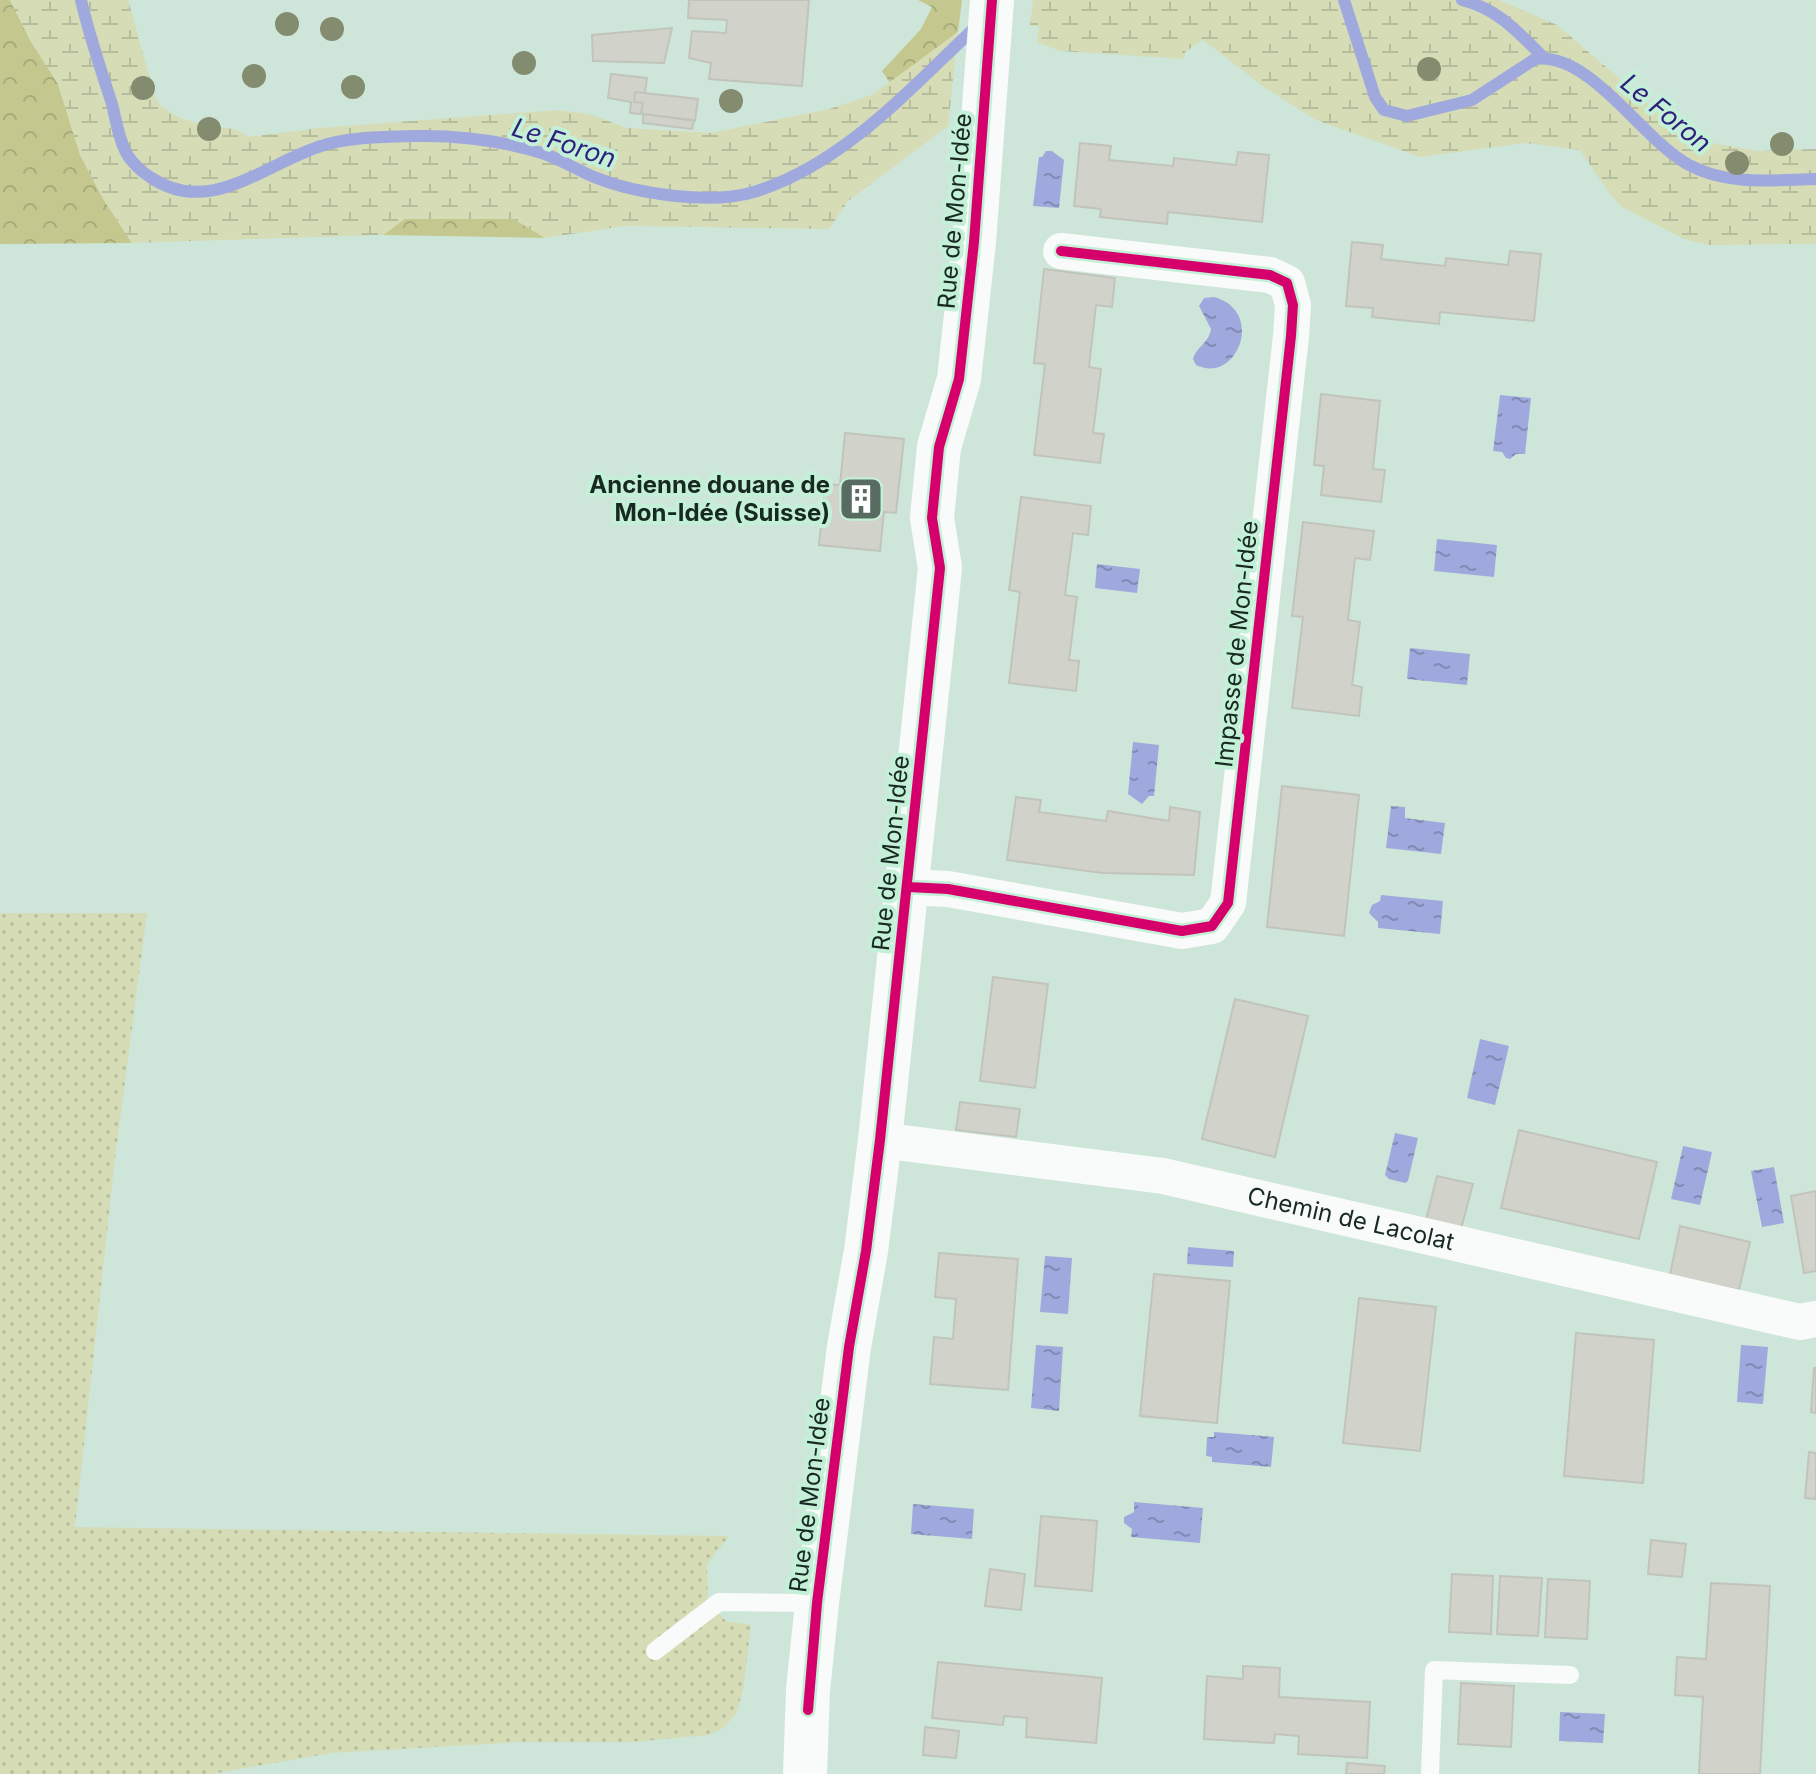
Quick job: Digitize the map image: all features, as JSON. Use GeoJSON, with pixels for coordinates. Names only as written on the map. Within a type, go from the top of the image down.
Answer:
{"type":"FeatureCollection","features":[{"type":"Feature","properties":{"kind":"street","name":"Rue de Mon-Idée"},"geometry":{"type":"LineString","coordinates":[[805,1774],[808,1690],[817,1603],[849,1347],[866,1251],[908,887],[940,568],[932,518],[936,475],[939,447],[959,379],[974,242],[992,0]]}},
{"type":"Feature","properties":{"kind":"street","name":"Impasse de Mon-Idée"},"geometry":{"type":"LineString","coordinates":[[908,887],[948,889],[1182,931],[1212,926],[1228,903],[1293,305],[1287,283],[1270,275],[1061,251]]}},
{"type":"Feature","properties":{"kind":"street","name":"Chemin de Lacolat"},"geometry":{"type":"LineString","coordinates":[[880,1140],[1163,1176],[1800,1322],[1816,1319]]}},
{"type":"Feature","properties":{"kind":"lane"},"geometry":{"type":"LineString","coordinates":[[655,1651],[719,1602],[817,1603]]}},
{"type":"Feature","properties":{"kind":"lane"},"geometry":{"type":"LineString","coordinates":[[1430,1774],[1434,1670],[1570,1675]]}},
{"type":"Feature","properties":{"kind":"green space"},"geometry":{"type":"Polygon","coordinates":[[[0,0],[10,0],[30,40],[58,84],[80,154],[102,197],[132,243],[0,244],[0,0]]]}},
{"type":"Feature","properties":{"kind":"green space"},"geometry":{"type":"Polygon","coordinates":[[[10,0],[128,0],[160,105],[180,118],[206,126],[235,129],[249,137],[319,128],[558,110],[589,114],[627,128],[711,133],[829,109],[872,95],[958,32],[948,126],[848,201],[829,229],[624,226],[545,238],[514,219],[405,219],[383,235],[132,243],[102,197],[80,155],[58,84],[30,40],[10,0]]]}},
{"type":"Feature","properties":{"kind":"green space"},"geometry":{"type":"Polygon","coordinates":[[[918,0],[962,0],[958,32],[890,83],[882,71],[921,29],[932,7],[918,0]]]}},
{"type":"Feature","properties":{"kind":"green space"},"geometry":{"type":"Polygon","coordinates":[[[1033,0],[1499,0],[1557,25],[1690,139],[1758,151],[1816,149],[1816,244],[1709,245],[1684,239],[1622,207],[1580,150],[1526,143],[1420,157],[1316,120],[1264,87],[1203,40],[1185,52],[1184,59],[1060,51],[1037,42],[1039,26],[1030,26],[1033,0]]]}},
{"type":"Feature","properties":{"kind":"green space"},"geometry":{"type":"Polygon","coordinates":[[[404,219],[514,219],[545,238],[383,235],[404,219]]]}},
{"type":"Feature","properties":{"kind":"green space"},"geometry":{"type":"Polygon","coordinates":[[[0,913],[147,913],[115,1158],[75,1527],[729,1536],[707,1564],[708,1601],[726,1621],[751,1625],[743,1690],[736,1714],[724,1727],[709,1735],[632,1742],[522,1742],[332,1753],[211,1774],[0,1774],[0,913]]]}},
{"type":"Feature","properties":{"kind":"water"},"geometry":{"type":"Polygon","coordinates":[[[1046,151],[1052,151],[1064,160],[1059,208],[1033,206],[1039,157],[1046,151]]]}},
{"type":"Feature","properties":{"kind":"water"},"geometry":{"type":"Polygon","coordinates":[[[1214,297],[1230,305],[1239,316],[1242,330],[1240,344],[1233,356],[1223,365],[1211,368],[1196,365],[1193,359],[1211,329],[1199,306],[1204,298],[1214,297]]]}},
{"type":"Feature","properties":{"kind":"water"},"geometry":{"type":"Polygon","coordinates":[[[1500,395],[1531,398],[1525,454],[1516,454],[1510,459],[1502,452],[1493,451],[1500,395]]]}},
{"type":"Feature","properties":{"kind":"water"},"geometry":{"type":"Polygon","coordinates":[[[1437,539],[1497,545],[1494,577],[1434,571],[1437,539]]]}},
{"type":"Feature","properties":{"kind":"water"},"geometry":{"type":"Polygon","coordinates":[[[1097,564],[1140,569],[1137,593],[1095,588],[1097,564]]]}},
{"type":"Feature","properties":{"kind":"water"},"geometry":{"type":"Polygon","coordinates":[[[1410,648],[1470,654],[1467,685],[1407,679],[1410,648]]]}},
{"type":"Feature","properties":{"kind":"water"},"geometry":{"type":"Polygon","coordinates":[[[1133,742],[1159,745],[1154,796],[1149,796],[1142,804],[1128,794],[1133,742]]]}},
{"type":"Feature","properties":{"kind":"water"},"geometry":{"type":"Polygon","coordinates":[[[1391,806],[1405,807],[1405,818],[1445,823],[1441,854],[1386,848],[1391,806]]]}},
{"type":"Feature","properties":{"kind":"water"},"geometry":{"type":"Polygon","coordinates":[[[1381,895],[1443,901],[1440,934],[1378,928],[1378,922],[1369,913],[1372,905],[1380,901],[1381,895]]]}},
{"type":"Feature","properties":{"kind":"water"},"geometry":{"type":"Polygon","coordinates":[[[1480,1039],[1509,1046],[1495,1105],[1467,1098],[1480,1039]]]}},
{"type":"Feature","properties":{"kind":"water"},"geometry":{"type":"Polygon","coordinates":[[[1395,1133],[1418,1138],[1405,1183],[1385,1175],[1395,1133]]]}},
{"type":"Feature","properties":{"kind":"water"},"geometry":{"type":"Polygon","coordinates":[[[1683,1146],[1712,1152],[1700,1205],[1671,1199],[1683,1146]]]}},
{"type":"Feature","properties":{"kind":"water"},"geometry":{"type":"Polygon","coordinates":[[[1774,1167],[1784,1223],[1762,1227],[1751,1171],[1774,1167]]]}},
{"type":"Feature","properties":{"kind":"water"},"geometry":{"type":"Polygon","coordinates":[[[1188,1247],[1234,1251],[1233,1267],[1187,1264],[1188,1247]]]}},
{"type":"Feature","properties":{"kind":"water"},"geometry":{"type":"Polygon","coordinates":[[[1045,1256],[1072,1258],[1068,1314],[1040,1312],[1045,1256]]]}},
{"type":"Feature","properties":{"kind":"water"},"geometry":{"type":"Polygon","coordinates":[[[1036,1345],[1063,1347],[1059,1411],[1031,1408],[1036,1345]]]}},
{"type":"Feature","properties":{"kind":"water"},"geometry":{"type":"Polygon","coordinates":[[[1741,1345],[1768,1347],[1763,1404],[1737,1402],[1741,1345]]]}},
{"type":"Feature","properties":{"kind":"water"},"geometry":{"type":"Polygon","coordinates":[[[1214,1432],[1274,1437],[1271,1467],[1212,1462],[1212,1457],[1206,1456],[1207,1437],[1214,1437],[1214,1432]]]}},
{"type":"Feature","properties":{"kind":"water"},"geometry":{"type":"Polygon","coordinates":[[[1134,1502],[1203,1508],[1200,1543],[1131,1537],[1132,1529],[1124,1523],[1124,1517],[1134,1512],[1134,1502]]]}},
{"type":"Feature","properties":{"kind":"water"},"geometry":{"type":"Polygon","coordinates":[[[913,1504],[974,1509],[972,1539],[911,1534],[913,1504]]]}},
{"type":"Feature","properties":{"kind":"water"},"geometry":{"type":"Polygon","coordinates":[[[1560,1712],[1605,1714],[1603,1743],[1559,1741],[1560,1712]]]}},
{"type":"Feature","properties":{"kind":"building"},"geometry":{"type":"Polygon","coordinates":[[[689,0],[809,0],[802,86],[709,79],[711,63],[689,58],[692,31],[726,33],[727,20],[688,18],[689,0]]]}},
{"type":"Feature","properties":{"kind":"building"},"geometry":{"type":"Polygon","coordinates":[[[672,28],[664,63],[593,61],[592,35],[672,28]]]}},
{"type":"Feature","properties":{"kind":"building"},"geometry":{"type":"Polygon","coordinates":[[[611,74],[647,78],[645,93],[635,92],[634,102],[643,103],[641,114],[630,113],[631,102],[608,98],[611,74]]]}},
{"type":"Feature","properties":{"kind":"building"},"geometry":{"type":"Polygon","coordinates":[[[635,92],[698,99],[695,121],[641,114],[643,103],[634,102],[635,92]]]}},
{"type":"Feature","properties":{"kind":"building"},"geometry":{"type":"Polygon","coordinates":[[[643,114],[694,120],[692,129],[643,123],[643,114]]]}},
{"type":"Feature","properties":{"kind":"building"},"geometry":{"type":"Polygon","coordinates":[[[1080,143],[1111,146],[1109,160],[1173,166],[1174,158],[1236,165],[1238,152],[1269,155],[1262,222],[1168,212],[1167,224],[1100,217],[1101,209],[1074,206],[1080,143]]]}},
{"type":"Feature","properties":{"kind":"building"},"geometry":{"type":"Polygon","coordinates":[[[1352,242],[1383,245],[1381,259],[1445,266],[1446,258],[1508,265],[1510,251],[1541,254],[1534,321],[1440,312],[1439,324],[1372,317],[1373,308],[1346,306],[1352,242]]]}},
{"type":"Feature","properties":{"kind":"building"},"geometry":{"type":"Polygon","coordinates":[[[1044,269],[1115,278],[1112,307],[1096,305],[1089,367],[1101,369],[1093,433],[1104,434],[1100,463],[1034,455],[1045,364],[1034,363],[1044,269]]]}},
{"type":"Feature","properties":{"kind":"building"},"geometry":{"type":"Polygon","coordinates":[[[1321,394],[1380,401],[1373,469],[1385,470],[1381,502],[1321,495],[1324,466],[1314,465],[1321,394]]]}},
{"type":"Feature","properties":{"kind":"building","name":"Ancienne douane de Mon-Idée (Suisse)"},"geometry":{"type":"Polygon","coordinates":[[[845,433],[904,439],[896,513],[884,512],[880,551],[819,545],[825,484],[840,485],[845,433]]]}},
{"type":"Feature","properties":{"kind":"building"},"geometry":{"type":"Polygon","coordinates":[[[1021,497],[1091,506],[1088,535],[1073,533],[1065,595],[1077,597],[1069,660],[1079,661],[1076,691],[1009,683],[1020,592],[1009,590],[1021,497]]]}},
{"type":"Feature","properties":{"kind":"building"},"geometry":{"type":"Polygon","coordinates":[[[1303,522],[1374,531],[1370,560],[1355,558],[1348,620],[1360,622],[1352,685],[1362,687],[1359,716],[1292,708],[1303,617],[1292,616],[1303,522]]]}},
{"type":"Feature","properties":{"kind":"building"},"geometry":{"type":"Polygon","coordinates":[[[1282,786],[1359,795],[1344,936],[1267,927],[1282,786]]]}},
{"type":"Feature","properties":{"kind":"building"},"geometry":{"type":"Polygon","coordinates":[[[1016,797],[1041,800],[1039,812],[1106,821],[1108,811],[1169,821],[1170,807],[1200,812],[1194,875],[1102,873],[1007,860],[1016,797]]]}},
{"type":"Feature","properties":{"kind":"building"},"geometry":{"type":"Polygon","coordinates":[[[993,977],[1048,984],[1035,1088],[980,1081],[993,977]]]}},
{"type":"Feature","properties":{"kind":"building"},"geometry":{"type":"Polygon","coordinates":[[[1235,999],[1308,1016],[1275,1157],[1202,1139],[1235,999]]]}},
{"type":"Feature","properties":{"kind":"building"},"geometry":{"type":"Polygon","coordinates":[[[960,1102],[1020,1109],[1016,1137],[956,1130],[960,1102]]]}},
{"type":"Feature","properties":{"kind":"building"},"geometry":{"type":"Polygon","coordinates":[[[1519,1130],[1657,1162],[1639,1239],[1501,1208],[1519,1130]]]}},
{"type":"Feature","properties":{"kind":"building"},"geometry":{"type":"Polygon","coordinates":[[[1437,1176],[1473,1184],[1461,1229],[1426,1220],[1437,1176]]]}},
{"type":"Feature","properties":{"kind":"building"},"geometry":{"type":"Polygon","coordinates":[[[1816,1191],[1816,1271],[1804,1273],[1791,1196],[1816,1191]]]}},
{"type":"Feature","properties":{"kind":"building"},"geometry":{"type":"Polygon","coordinates":[[[1680,1226],[1750,1242],[1739,1290],[1670,1275],[1680,1226]]]}},
{"type":"Feature","properties":{"kind":"building"},"geometry":{"type":"Polygon","coordinates":[[[939,1253],[1018,1259],[1008,1390],[930,1384],[934,1337],[953,1339],[956,1299],[935,1297],[939,1253]]]}},
{"type":"Feature","properties":{"kind":"building"},"geometry":{"type":"Polygon","coordinates":[[[1154,1274],[1230,1281],[1217,1423],[1140,1416],[1154,1274]]]}},
{"type":"Feature","properties":{"kind":"building"},"geometry":{"type":"Polygon","coordinates":[[[1359,1298],[1436,1307],[1420,1451],[1343,1443],[1359,1298]]]}},
{"type":"Feature","properties":{"kind":"building"},"geometry":{"type":"Polygon","coordinates":[[[1576,1333],[1654,1340],[1643,1483],[1564,1476],[1576,1333]]]}},
{"type":"Feature","properties":{"kind":"building"},"geometry":{"type":"Polygon","coordinates":[[[1816,1368],[1816,1413],[1811,1412],[1816,1368]]]}},
{"type":"Feature","properties":{"kind":"building"},"geometry":{"type":"Polygon","coordinates":[[[1809,1452],[1816,1453],[1816,1499],[1805,1498],[1809,1452]]]}},
{"type":"Feature","properties":{"kind":"building"},"geometry":{"type":"Polygon","coordinates":[[[1041,1516],[1097,1521],[1092,1591],[1035,1586],[1041,1516]]]}},
{"type":"Feature","properties":{"kind":"building"},"geometry":{"type":"Polygon","coordinates":[[[1651,1540],[1686,1544],[1682,1577],[1648,1574],[1651,1540]]]}},
{"type":"Feature","properties":{"kind":"building"},"geometry":{"type":"Polygon","coordinates":[[[990,1569],[1025,1574],[1021,1610],[985,1606],[990,1569]]]}},
{"type":"Feature","properties":{"kind":"building"},"geometry":{"type":"Polygon","coordinates":[[[1452,1574],[1493,1576],[1491,1634],[1449,1632],[1452,1574]]]}},
{"type":"Feature","properties":{"kind":"building"},"geometry":{"type":"Polygon","coordinates":[[[1500,1576],[1542,1578],[1538,1636],[1497,1634],[1500,1576]]]}},
{"type":"Feature","properties":{"kind":"building"},"geometry":{"type":"Polygon","coordinates":[[[1548,1579],[1590,1581],[1587,1639],[1545,1637],[1548,1579]]]}},
{"type":"Feature","properties":{"kind":"building"},"geometry":{"type":"Polygon","coordinates":[[[1711,1583],[1770,1586],[1760,1774],[1699,1774],[1703,1697],[1675,1695],[1677,1657],[1706,1659],[1711,1583]]]}},
{"type":"Feature","properties":{"kind":"building"},"geometry":{"type":"Polygon","coordinates":[[[938,1662],[1102,1678],[1096,1743],[1026,1737],[1027,1718],[1004,1716],[1003,1725],[932,1718],[938,1662]]]}},
{"type":"Feature","properties":{"kind":"building"},"geometry":{"type":"Polygon","coordinates":[[[1243,1666],[1280,1668],[1279,1697],[1370,1702],[1367,1758],[1298,1754],[1299,1736],[1275,1734],[1274,1743],[1204,1739],[1207,1676],[1243,1679],[1243,1666]]]}},
{"type":"Feature","properties":{"kind":"building"},"geometry":{"type":"Polygon","coordinates":[[[1461,1683],[1514,1686],[1511,1747],[1458,1744],[1461,1683]]]}},
{"type":"Feature","properties":{"kind":"building"},"geometry":{"type":"Polygon","coordinates":[[[925,1727],[959,1731],[956,1758],[923,1755],[925,1727]]]}},
{"type":"Feature","properties":{"kind":"building"},"geometry":{"type":"Polygon","coordinates":[[[1347,1763],[1385,1766],[1384,1774],[1346,1774],[1347,1763]]]}},
{"type":"Feature","properties":{"kind":"waterway","name":"Le Foron"},"geometry":{"type":"LineString","coordinates":[[81,0],[128,156],[150,177],[172,188],[193,192],[235,184],[297,155],[340,141],[430,136],[480,140],[529,149],[611,183],[651,193],[716,198],[736,196],[787,179],[847,143],[902,97],[979,24]]}},
{"type":"Feature","properties":{"kind":"waterway","name":"Le Foron"},"geometry":{"type":"LineString","coordinates":[[1344,0],[1375,97],[1384,110],[1407,116],[1472,100],[1535,59],[1556,61],[1576,69],[1596,83],[1671,153],[1704,172],[1735,179],[1816,179]]}},
{"type":"Feature","properties":{"kind":"waterway","name":"Le Foron"},"geometry":{"type":"LineString","coordinates":[[1462,0],[1497,15],[1544,58]]}},
{"type":"Feature","properties":{"kind":"cycle path"},"geometry":{"type":"LineString","coordinates":[[808,1710],[817,1603],[849,1347],[866,1251],[880,1140],[940,568],[932,518],[939,447],[959,379],[974,242],[992,0]]}},
{"type":"Feature","properties":{"kind":"cycle path"},"geometry":{"type":"LineString","coordinates":[[908,887],[948,889],[1182,931],[1212,926],[1228,903],[1293,305],[1287,283],[1270,275],[1061,251]]}},
{"type":"Feature","properties":{"kind":"place","name":"Ancienne douane de Mon-Idée (Suisse)"},"geometry":{"type":"Point","coordinates":[861,499]}}]}
